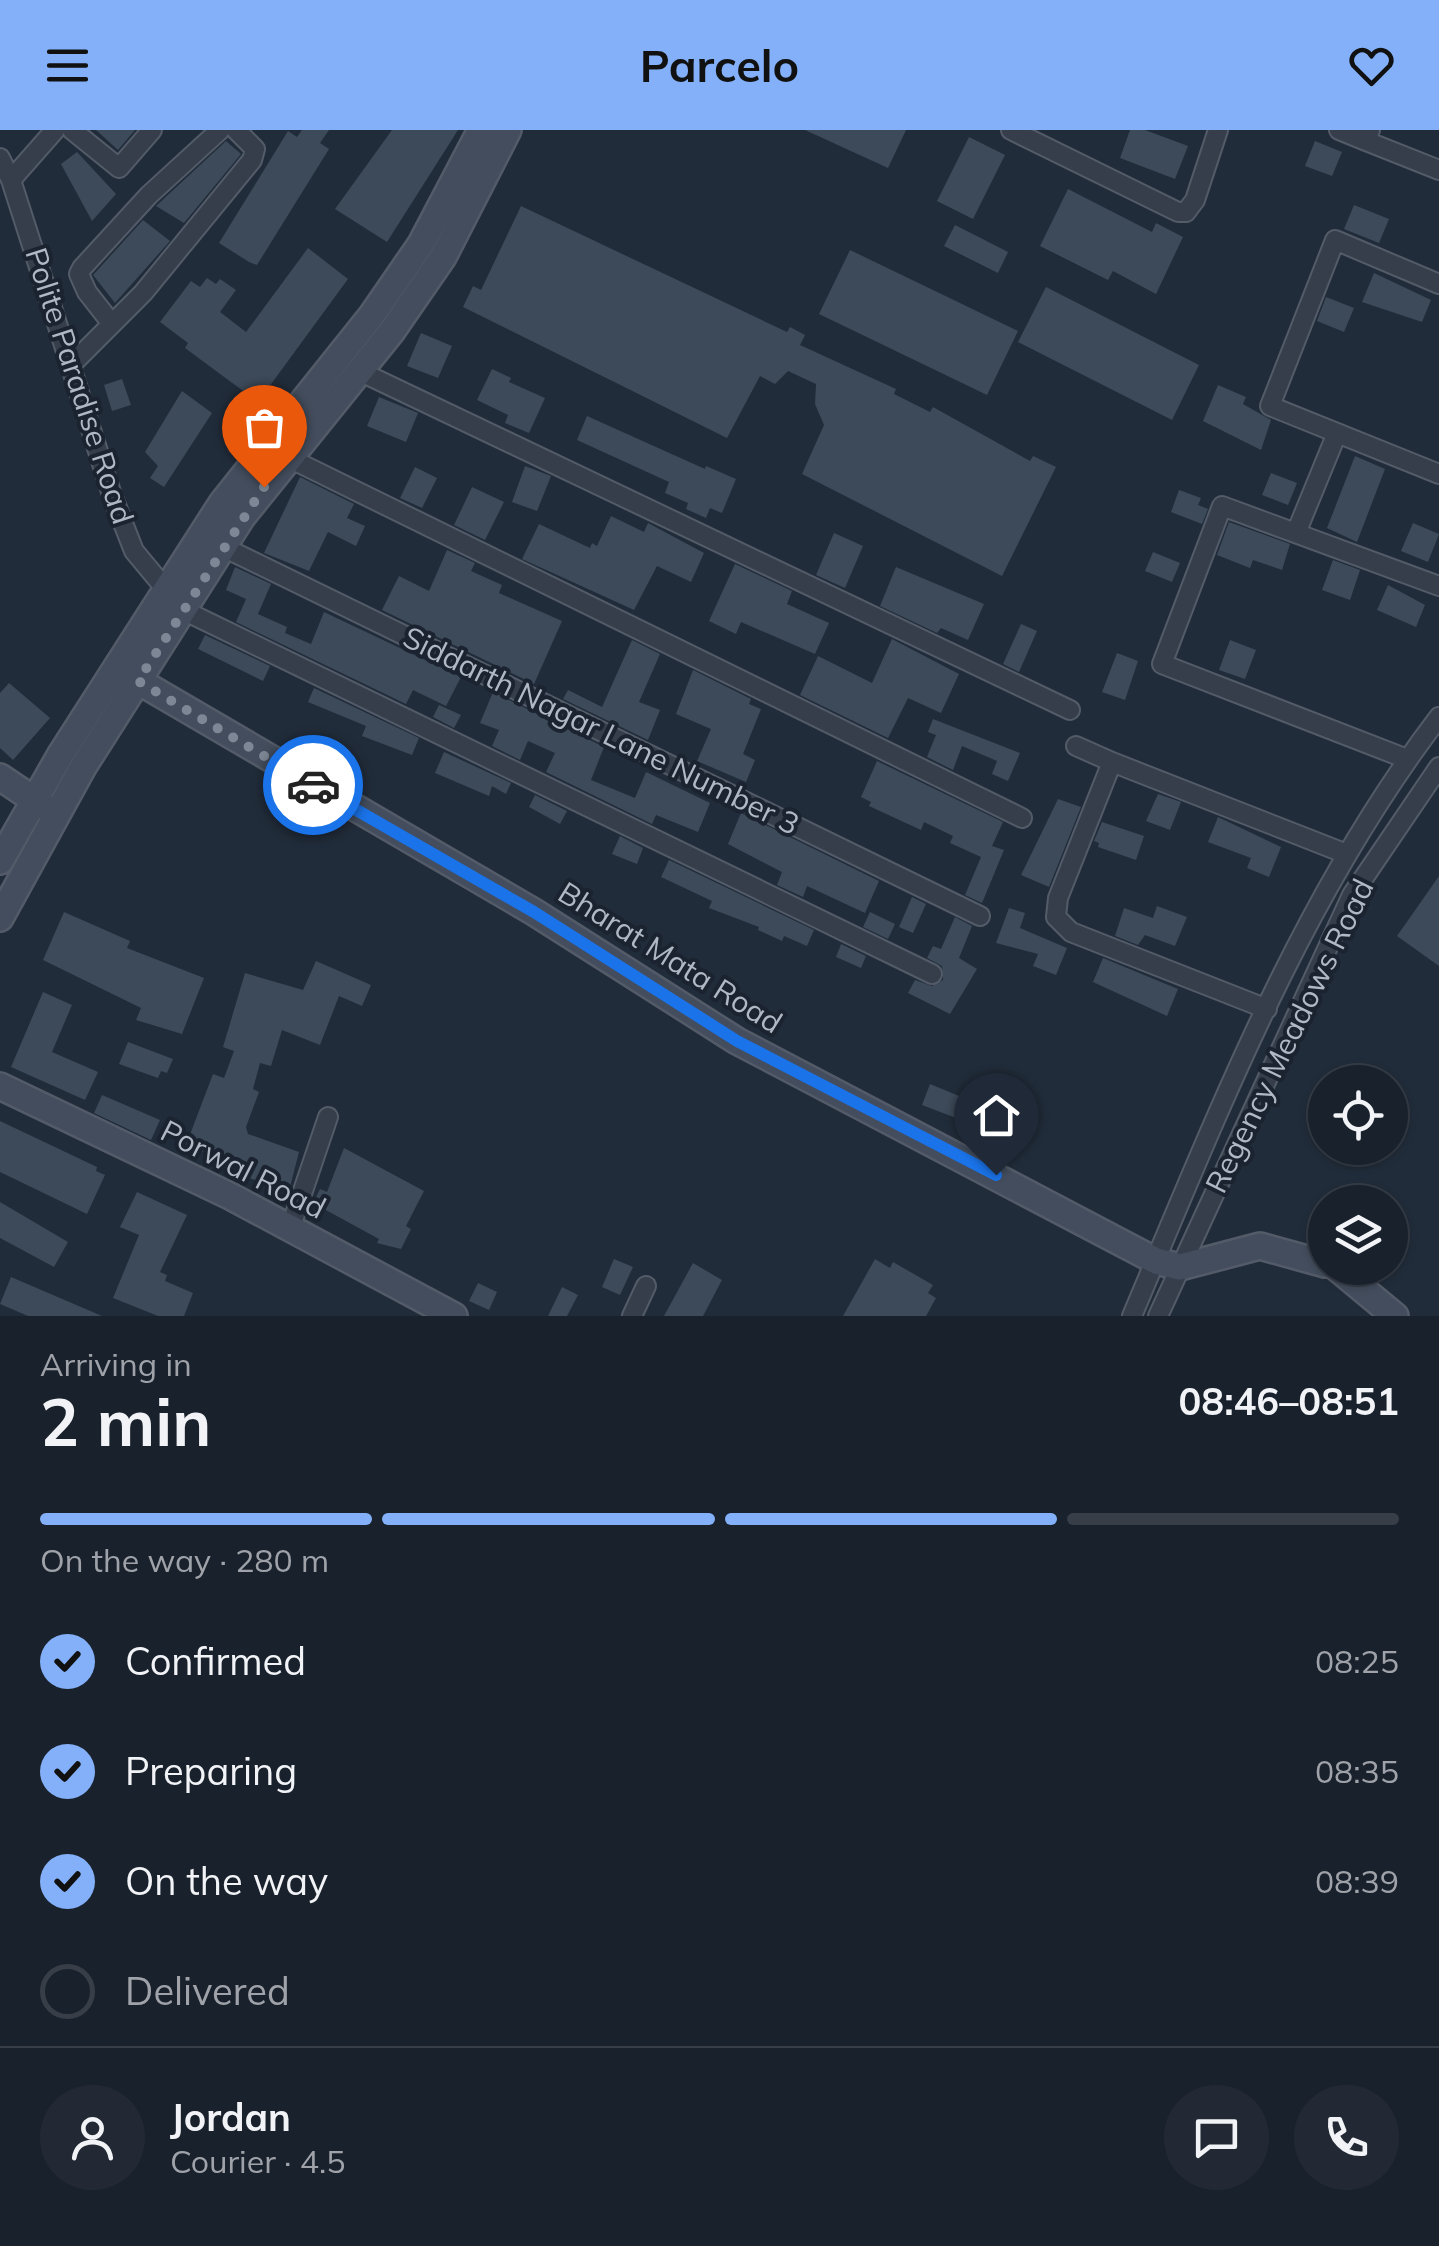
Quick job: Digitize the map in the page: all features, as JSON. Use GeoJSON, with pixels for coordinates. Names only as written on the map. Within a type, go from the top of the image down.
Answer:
{"type":"FeatureCollection","features":[{"type":"Feature","properties":{"kind":"street"},"geometry":{"type":"LineString","coordinates":[[11,180],[55,130]]}},
{"type":"Feature","properties":{"kind":"street"},"geometry":{"type":"LineString","coordinates":[[72,130],[118,168],[152,130]]}},
{"type":"Feature","properties":{"kind":"street"},"geometry":{"type":"LineString","coordinates":[[112,324],[87,292],[80,274],[82,268],[149,195],[220,130]]}},
{"type":"Feature","properties":{"kind":"street"},"geometry":{"type":"LineString","coordinates":[[72,364],[144,292],[252,160],[255,149],[236,130]]}},
{"type":"Feature","properties":{"kind":"street"},"geometry":{"type":"LineString","coordinates":[[0,862],[44,807],[174,601],[222,502],[372,316],[421,244],[481,130]]}},
{"type":"Feature","properties":{"kind":"street"},"geometry":{"type":"LineString","coordinates":[[174,601],[223,547],[287,457],[358,371],[442,257],[508,130]]}},
{"type":"Feature","properties":{"kind":"street"},"geometry":{"type":"LineString","coordinates":[[1011,130],[1178,212],[1186,212],[1194,200],[1218,130]]}},
{"type":"Feature","properties":{"kind":"street"},"geometry":{"type":"LineString","coordinates":[[1339,130],[1369,135],[1439,170]]}},
{"type":"Feature","properties":{"kind":"street","name":"Polite Paradise Road"},"geometry":{"type":"LineString","coordinates":[[0,158],[11,180],[129,537],[174,601]]}},
{"type":"Feature","properties":{"kind":"street"},"geometry":{"type":"LineString","coordinates":[[1439,284],[1335,240],[1270,406],[1439,474]]}},
{"type":"Feature","properties":{"kind":"street"},"geometry":{"type":"LineString","coordinates":[[358,371],[1070,710]]}},
{"type":"Feature","properties":{"kind":"street"},"geometry":{"type":"LineString","coordinates":[[1296,533],[1337,433]]}},
{"type":"Feature","properties":{"kind":"street"},"geometry":{"type":"LineString","coordinates":[[287,457],[1022,818]]}},
{"type":"Feature","properties":{"kind":"street"},"geometry":{"type":"LineString","coordinates":[[1407,759],[1162,664],[1222,506],[1439,586]]}},
{"type":"Feature","properties":{"kind":"street","name":"Siddarth Nagar Lane Number 3"},"geometry":{"type":"LineString","coordinates":[[223,547],[980,916]]}},
{"type":"Feature","properties":{"kind":"street"},"geometry":{"type":"LineString","coordinates":[[174,601],[932,974]]}},
{"type":"Feature","properties":{"kind":"street","name":"Bharat Mata Road"},"geometry":{"type":"LineString","coordinates":[[127,674],[534,912],[737,1041],[1168,1264]]}},
{"type":"Feature","properties":{"kind":"street"},"geometry":{"type":"LineString","coordinates":[[1132,1316],[1168,1264],[1267,1009],[1344,853],[1439,718]]}},
{"type":"Feature","properties":{"kind":"street"},"geometry":{"type":"LineString","coordinates":[[1076,746],[1344,853]]}},
{"type":"Feature","properties":{"kind":"street"},"geometry":{"type":"LineString","coordinates":[[1112,762],[1058,898],[1056,916],[1071,932],[1267,1009]]}},
{"type":"Feature","properties":{"kind":"street","name":"Regency Meadows Road"},"geometry":{"type":"LineString","coordinates":[[1158,1316],[1168,1264],[1352,895],[1439,767]]}},
{"type":"Feature","properties":{"kind":"street"},"geometry":{"type":"LineString","coordinates":[[0,777],[44,807]]}},
{"type":"Feature","properties":{"kind":"street"},"geometry":{"type":"LineString","coordinates":[[0,918],[44,807]]}},
{"type":"Feature","properties":{"kind":"street","name":"Porwal Road"},"geometry":{"type":"LineString","coordinates":[[0,1086],[290,1229],[454,1316]]}},
{"type":"Feature","properties":{"kind":"street"},"geometry":{"type":"LineString","coordinates":[[290,1229],[328,1117]]}},
{"type":"Feature","properties":{"kind":"street"},"geometry":{"type":"LineString","coordinates":[[1168,1264],[1260,1246],[1308,1259]]}},
{"type":"Feature","properties":{"kind":"street"},"geometry":{"type":"LineString","coordinates":[[1362,1285],[1396,1316]]}},
{"type":"Feature","properties":{"kind":"street"},"geometry":{"type":"LineString","coordinates":[[632,1316],[646,1286]]}},
{"type":"Feature","properties":{"kind":"building"},"geometry":{"type":"Polygon","coordinates":[[[96,130],[135,130],[118,150],[96,130]]]}},
{"type":"Feature","properties":{"kind":"building"},"geometry":{"type":"Polygon","coordinates":[[[302,130],[329,130],[320,143],[329,149],[257,265],[219,243],[288,131],[297,137],[302,130]]]}},
{"type":"Feature","properties":{"kind":"building"},"geometry":{"type":"Polygon","coordinates":[[[392,130],[458,130],[387,242],[335,209],[392,130]]]}},
{"type":"Feature","properties":{"kind":"building"},"geometry":{"type":"Polygon","coordinates":[[[805,130],[906,130],[888,168],[805,130]]]}},
{"type":"Feature","properties":{"kind":"building"},"geometry":{"type":"Polygon","coordinates":[[[1130,130],[1145,130],[1188,146],[1175,179],[1120,158],[1130,130]]]}},
{"type":"Feature","properties":{"kind":"building"},"geometry":{"type":"Polygon","coordinates":[[[969,137],[1005,155],[973,219],[937,201],[969,137]]]}},
{"type":"Feature","properties":{"kind":"building"},"geometry":{"type":"Polygon","coordinates":[[[226,141],[241,154],[184,223],[156,206],[226,141]]]}},
{"type":"Feature","properties":{"kind":"building"},"geometry":{"type":"Polygon","coordinates":[[[1315,141],[1342,152],[1332,176],[1305,166],[1315,141]]]}},
{"type":"Feature","properties":{"kind":"building"},"geometry":{"type":"Polygon","coordinates":[[[77,152],[116,194],[92,221],[61,164],[77,152]]]}},
{"type":"Feature","properties":{"kind":"building"},"geometry":{"type":"Polygon","coordinates":[[[1068,189],[1152,232],[1156,223],[1183,237],[1156,294],[1113,271],[1108,280],[1040,246],[1068,189]]]}},
{"type":"Feature","properties":{"kind":"building"},"geometry":{"type":"Polygon","coordinates":[[[1354,205],[1389,219],[1379,243],[1344,229],[1354,205]]]}},
{"type":"Feature","properties":{"kind":"building"},"geometry":{"type":"Polygon","coordinates":[[[521,206],[787,332],[790,327],[805,335],[800,345],[896,389],[894,394],[930,412],[933,407],[1030,461],[1033,456],[1056,467],[1002,576],[802,474],[824,425],[815,404],[816,384],[788,371],[775,384],[760,376],[727,438],[463,307],[473,286],[481,290],[521,206]]]}},
{"type":"Feature","properties":{"kind":"building"},"geometry":{"type":"Polygon","coordinates":[[[143,220],[170,241],[115,303],[93,275],[143,220]]]}},
{"type":"Feature","properties":{"kind":"building"},"geometry":{"type":"Polygon","coordinates":[[[955,225],[1008,252],[998,273],[944,246],[955,225]]]}},
{"type":"Feature","properties":{"kind":"building"},"geometry":{"type":"Polygon","coordinates":[[[308,248],[348,279],[258,402],[185,348],[188,343],[160,322],[191,281],[200,287],[207,278],[216,284],[220,279],[236,290],[220,312],[246,332],[308,248]]]}},
{"type":"Feature","properties":{"kind":"building"},"geometry":{"type":"Polygon","coordinates":[[[850,250],[1018,331],[987,395],[819,314],[850,250]]]}},
{"type":"Feature","properties":{"kind":"building"},"geometry":{"type":"Polygon","coordinates":[[[1374,273],[1431,300],[1422,322],[1362,302],[1374,273]]]}},
{"type":"Feature","properties":{"kind":"building"},"geometry":{"type":"Polygon","coordinates":[[[1046,287],[1199,365],[1172,420],[1018,342],[1046,287]]]}},
{"type":"Feature","properties":{"kind":"building"},"geometry":{"type":"Polygon","coordinates":[[[1326,297],[1354,308],[1344,332],[1317,321],[1326,297]]]}},
{"type":"Feature","properties":{"kind":"building"},"geometry":{"type":"Polygon","coordinates":[[[421,333],[452,346],[438,378],[407,366],[421,333]]]}},
{"type":"Feature","properties":{"kind":"building"},"geometry":{"type":"Polygon","coordinates":[[[492,369],[511,378],[509,382],[545,398],[529,433],[505,423],[508,415],[477,400],[492,369]]]}},
{"type":"Feature","properties":{"kind":"building"},"geometry":{"type":"Polygon","coordinates":[[[122,379],[131,405],[112,411],[104,385],[122,379]]]}},
{"type":"Feature","properties":{"kind":"building"},"geometry":{"type":"Polygon","coordinates":[[[1218,385],[1246,397],[1243,404],[1271,420],[1261,450],[1203,421],[1218,385]]]}},
{"type":"Feature","properties":{"kind":"building"},"geometry":{"type":"Polygon","coordinates":[[[182,391],[212,413],[164,487],[150,478],[158,466],[145,452],[182,391]]]}},
{"type":"Feature","properties":{"kind":"building"},"geometry":{"type":"Polygon","coordinates":[[[379,397],[418,413],[406,442],[367,426],[379,397]]]}},
{"type":"Feature","properties":{"kind":"building"},"geometry":{"type":"Polygon","coordinates":[[[587,416],[736,479],[722,513],[710,508],[706,518],[686,509],[688,503],[665,493],[669,482],[577,440],[587,416]]]}},
{"type":"Feature","properties":{"kind":"building"},"geometry":{"type":"Polygon","coordinates":[[[1355,456],[1385,469],[1357,542],[1327,528],[1355,456]]]}},
{"type":"Feature","properties":{"kind":"building"},"geometry":{"type":"Polygon","coordinates":[[[525,466],[551,476],[537,511],[512,502],[525,466]]]}},
{"type":"Feature","properties":{"kind":"building"},"geometry":{"type":"Polygon","coordinates":[[[415,467],[437,478],[422,508],[400,498],[415,467]]]}},
{"type":"Feature","properties":{"kind":"building"},"geometry":{"type":"Polygon","coordinates":[[[1271,473],[1297,483],[1288,505],[1262,495],[1271,473]]]}},
{"type":"Feature","properties":{"kind":"building"},"geometry":{"type":"Polygon","coordinates":[[[300,477],[354,504],[347,518],[365,526],[356,546],[328,532],[309,571],[264,553],[300,477]]]}},
{"type":"Feature","properties":{"kind":"building"},"geometry":{"type":"Polygon","coordinates":[[[472,487],[504,502],[485,540],[454,525],[472,487]]]}},
{"type":"Feature","properties":{"kind":"building"},"geometry":{"type":"Polygon","coordinates":[[[1179,490],[1201,498],[1198,505],[1208,509],[1202,524],[1171,512],[1179,490]]]}},
{"type":"Feature","properties":{"kind":"building"},"geometry":{"type":"Polygon","coordinates":[[[611,516],[644,532],[648,523],[704,553],[691,582],[657,566],[634,610],[522,559],[539,524],[590,548],[592,543],[597,546],[611,516]]]}},
{"type":"Feature","properties":{"kind":"building"},"geometry":{"type":"Polygon","coordinates":[[[1229,522],[1290,544],[1282,570],[1253,560],[1250,568],[1217,555],[1229,522]]]}},
{"type":"Feature","properties":{"kind":"building"},"geometry":{"type":"Polygon","coordinates":[[[1413,523],[1439,534],[1428,562],[1401,551],[1413,523]]]}},
{"type":"Feature","properties":{"kind":"building"},"geometry":{"type":"Polygon","coordinates":[[[834,533],[863,546],[845,588],[816,575],[834,533]]]}},
{"type":"Feature","properties":{"kind":"building"},"geometry":{"type":"Polygon","coordinates":[[[447,550],[475,563],[471,571],[502,585],[499,593],[562,621],[534,684],[382,610],[399,576],[429,591],[447,550]]]}},
{"type":"Feature","properties":{"kind":"building"},"geometry":{"type":"Polygon","coordinates":[[[1153,552],[1180,563],[1172,582],[1145,571],[1153,552]]]}},
{"type":"Feature","properties":{"kind":"building"},"geometry":{"type":"Polygon","coordinates":[[[1333,560],[1360,570],[1350,600],[1322,590],[1333,560]]]}},
{"type":"Feature","properties":{"kind":"building"},"geometry":{"type":"Polygon","coordinates":[[[735,564],[792,591],[787,604],[829,623],[815,654],[741,622],[736,634],[709,621],[735,564]]]}},
{"type":"Feature","properties":{"kind":"building"},"geometry":{"type":"Polygon","coordinates":[[[235,567],[271,584],[258,614],[287,627],[285,633],[311,644],[324,612],[461,677],[446,706],[413,690],[406,704],[236,622],[246,599],[226,590],[235,567]]]}},
{"type":"Feature","properties":{"kind":"building"},"geometry":{"type":"Polygon","coordinates":[[[896,567],[984,604],[968,640],[941,628],[937,633],[880,606],[896,567]]]}},
{"type":"Feature","properties":{"kind":"building"},"geometry":{"type":"Polygon","coordinates":[[[1388,585],[1425,605],[1416,627],[1377,610],[1388,585]]]}},
{"type":"Feature","properties":{"kind":"building"},"geometry":{"type":"Polygon","coordinates":[[[1021,624],[1037,631],[1019,672],[1003,664],[1021,624]]]}},
{"type":"Feature","properties":{"kind":"building"},"geometry":{"type":"Polygon","coordinates":[[[205,635],[270,666],[263,681],[198,649],[205,635]]]}},
{"type":"Feature","properties":{"kind":"building"},"geometry":{"type":"Polygon","coordinates":[[[892,639],[959,674],[941,713],[908,698],[888,738],[800,695],[818,656],[872,683],[892,639]]]}},
{"type":"Feature","properties":{"kind":"building"},"geometry":{"type":"Polygon","coordinates":[[[632,640],[660,654],[639,702],[660,710],[648,740],[563,699],[568,690],[602,707],[632,640]]]}},
{"type":"Feature","properties":{"kind":"building"},"geometry":{"type":"Polygon","coordinates":[[[1230,640],[1256,650],[1245,679],[1219,670],[1230,640]]]}},
{"type":"Feature","properties":{"kind":"building"},"geometry":{"type":"Polygon","coordinates":[[[1117,653],[1138,661],[1125,700],[1102,692],[1117,653]]]}},
{"type":"Feature","properties":{"kind":"building"},"geometry":{"type":"Polygon","coordinates":[[[693,670],[751,699],[749,704],[761,709],[743,754],[755,760],[746,782],[697,761],[711,729],[676,714],[693,670]]]}},
{"type":"Feature","properties":{"kind":"building"},"geometry":{"type":"Polygon","coordinates":[[[9,683],[50,718],[13,760],[0,748],[0,693],[9,683]]]}},
{"type":"Feature","properties":{"kind":"building"},"geometry":{"type":"Polygon","coordinates":[[[314,688],[419,738],[412,755],[362,736],[366,726],[308,702],[314,688]]]}},
{"type":"Feature","properties":{"kind":"building"},"geometry":{"type":"Polygon","coordinates":[[[493,692],[604,747],[591,780],[635,798],[646,772],[710,803],[698,832],[656,815],[652,824],[546,772],[555,753],[528,741],[520,760],[492,746],[499,730],[480,723],[493,692]]]}},
{"type":"Feature","properties":{"kind":"building"},"geometry":{"type":"Polygon","coordinates":[[[439,705],[461,715],[454,728],[433,717],[439,705]]]}},
{"type":"Feature","properties":{"kind":"building"},"geometry":{"type":"Polygon","coordinates":[[[933,719],[1020,753],[1008,781],[992,774],[997,761],[962,746],[953,770],[927,757],[936,735],[928,732],[933,719]]]}},
{"type":"Feature","properties":{"kind":"building"},"geometry":{"type":"Polygon","coordinates":[[[444,752],[511,783],[506,794],[492,786],[489,796],[435,773],[444,752]]]}},
{"type":"Feature","properties":{"kind":"building"},"geometry":{"type":"Polygon","coordinates":[[[877,761],[1003,822],[992,846],[1004,850],[982,903],[965,895],[981,857],[950,843],[953,836],[924,822],[921,830],[869,806],[871,802],[861,797],[877,761]]]}},
{"type":"Feature","properties":{"kind":"building"},"geometry":{"type":"Polygon","coordinates":[[[1158,794],[1181,802],[1170,830],[1146,821],[1158,794]]]}},
{"type":"Feature","properties":{"kind":"building"},"geometry":{"type":"Polygon","coordinates":[[[535,795],[567,811],[560,824],[529,807],[535,795]]]}},
{"type":"Feature","properties":{"kind":"building"},"geometry":{"type":"Polygon","coordinates":[[[1058,799],[1081,807],[1049,887],[1021,875],[1058,799]]]}},
{"type":"Feature","properties":{"kind":"building"},"geometry":{"type":"Polygon","coordinates":[[[741,813],[879,881],[865,913],[807,886],[803,897],[777,885],[782,872],[728,844],[741,813]]]}},
{"type":"Feature","properties":{"kind":"building"},"geometry":{"type":"Polygon","coordinates":[[[1218,817],[1281,847],[1269,877],[1247,868],[1251,858],[1208,842],[1218,817]]]}},
{"type":"Feature","properties":{"kind":"building"},"geometry":{"type":"Polygon","coordinates":[[[1102,822],[1144,836],[1136,860],[1098,847],[1099,843],[1094,841],[1102,822]]]}},
{"type":"Feature","properties":{"kind":"building"},"geometry":{"type":"Polygon","coordinates":[[[620,836],[643,848],[637,864],[612,854],[620,836]]]}},
{"type":"Feature","properties":{"kind":"building"},"geometry":{"type":"Polygon","coordinates":[[[669,860],[814,930],[807,946],[784,936],[782,941],[758,930],[759,927],[709,908],[712,901],[661,877],[669,860]]]}},
{"type":"Feature","properties":{"kind":"building"},"geometry":{"type":"Polygon","coordinates":[[[1439,876],[1439,966],[1397,936],[1439,876]]]}},
{"type":"Feature","properties":{"kind":"building"},"geometry":{"type":"Polygon","coordinates":[[[912,897],[926,904],[913,933],[899,927],[912,897]]]}},
{"type":"Feature","properties":{"kind":"building"},"geometry":{"type":"Polygon","coordinates":[[[1157,906],[1187,917],[1175,946],[1145,935],[1138,945],[1115,936],[1124,908],[1153,918],[1157,906]]]}},
{"type":"Feature","properties":{"kind":"building"},"geometry":{"type":"Polygon","coordinates":[[[1009,908],[1025,913],[1020,928],[1067,948],[1056,975],[1033,966],[1038,954],[996,943],[1009,908]]]}},
{"type":"Feature","properties":{"kind":"building"},"geometry":{"type":"Polygon","coordinates":[[[64,912],[130,941],[127,948],[204,978],[182,1034],[136,1020],[141,1008],[43,960],[64,912]]]}},
{"type":"Feature","properties":{"kind":"building"},"geometry":{"type":"Polygon","coordinates":[[[870,912],[895,924],[888,939],[863,927],[870,912]]]}},
{"type":"Feature","properties":{"kind":"building"},"geometry":{"type":"Polygon","coordinates":[[[955,917],[972,926],[959,958],[977,969],[950,1014],[908,993],[915,980],[932,986],[943,980],[942,966],[927,958],[933,946],[941,949],[955,917]]]}},
{"type":"Feature","properties":{"kind":"building"},"geometry":{"type":"Polygon","coordinates":[[[841,944],[866,956],[861,968],[836,957],[841,944]]]}},
{"type":"Feature","properties":{"kind":"building"},"geometry":{"type":"Polygon","coordinates":[[[1103,958],[1178,989],[1167,1016],[1093,982],[1103,958]]]}},
{"type":"Feature","properties":{"kind":"building"},"geometry":{"type":"Polygon","coordinates":[[[316,961],[371,985],[362,1006],[339,996],[320,1045],[282,1030],[271,1066],[260,1063],[253,1089],[259,1092],[246,1127],[248,1134],[299,1152],[289,1191],[249,1178],[252,1170],[186,1145],[213,1074],[224,1078],[234,1051],[223,1047],[245,973],[303,990],[316,961]]]}},
{"type":"Feature","properties":{"kind":"building"},"geometry":{"type":"Polygon","coordinates":[[[43,992],[72,1005],[52,1052],[98,1072],[85,1100],[11,1067],[43,992]]]}},
{"type":"Feature","properties":{"kind":"building"},"geometry":{"type":"Polygon","coordinates":[[[128,1042],[173,1059],[167,1073],[161,1071],[158,1078],[119,1064],[128,1042]]]}},
{"type":"Feature","properties":{"kind":"building"},"geometry":{"type":"Polygon","coordinates":[[[930,1084],[964,1098],[956,1118],[922,1105],[930,1084]]]}},
{"type":"Feature","properties":{"kind":"building"},"geometry":{"type":"Polygon","coordinates":[[[102,1095],[160,1120],[151,1140],[94,1113],[102,1095]]]}},
{"type":"Feature","properties":{"kind":"building"},"geometry":{"type":"Polygon","coordinates":[[[0,1121],[97,1167],[96,1171],[105,1175],[87,1214],[0,1172],[0,1121]]]}},
{"type":"Feature","properties":{"kind":"building"},"geometry":{"type":"Polygon","coordinates":[[[344,1148],[424,1191],[406,1226],[411,1229],[401,1249],[377,1243],[379,1239],[313,1203],[320,1189],[327,1192],[344,1148]]]}},
{"type":"Feature","properties":{"kind":"building"},"geometry":{"type":"Polygon","coordinates":[[[137,1192],[187,1215],[160,1272],[167,1275],[165,1281],[193,1293],[184,1316],[158,1316],[113,1298],[139,1235],[120,1227],[137,1192]]]}},
{"type":"Feature","properties":{"kind":"building"},"geometry":{"type":"Polygon","coordinates":[[[0,1202],[68,1242],[54,1267],[0,1238],[0,1202]]]}},
{"type":"Feature","properties":{"kind":"building"},"geometry":{"type":"Polygon","coordinates":[[[614,1259],[633,1267],[620,1295],[602,1287],[614,1259]]]}},
{"type":"Feature","properties":{"kind":"building"},"geometry":{"type":"Polygon","coordinates":[[[875,1259],[890,1268],[893,1262],[933,1285],[928,1293],[936,1298],[926,1316],[843,1316],[875,1259]]]}},
{"type":"Feature","properties":{"kind":"building"},"geometry":{"type":"Polygon","coordinates":[[[693,1263],[722,1280],[703,1316],[664,1316],[693,1263]]]}},
{"type":"Feature","properties":{"kind":"building"},"geometry":{"type":"Polygon","coordinates":[[[11,1277],[102,1316],[28,1316],[0,1304],[11,1277]]]}},
{"type":"Feature","properties":{"kind":"building"},"geometry":{"type":"Polygon","coordinates":[[[478,1283],[497,1292],[489,1310],[469,1301],[478,1283]]]}},
{"type":"Feature","properties":{"kind":"building"},"geometry":{"type":"Polygon","coordinates":[[[562,1287],[578,1295],[567,1316],[548,1316],[562,1287]]]}},
{"type":"Feature","properties":{"kind":"way so far"},"geometry":{"type":"LineString","coordinates":[[264,487],[138,681],[313,785]]}},
{"type":"Feature","properties":{"kind":"route"},"geometry":{"type":"LineString","coordinates":[[313,785],[534,912],[754,1051],[996,1175]]}}]}
